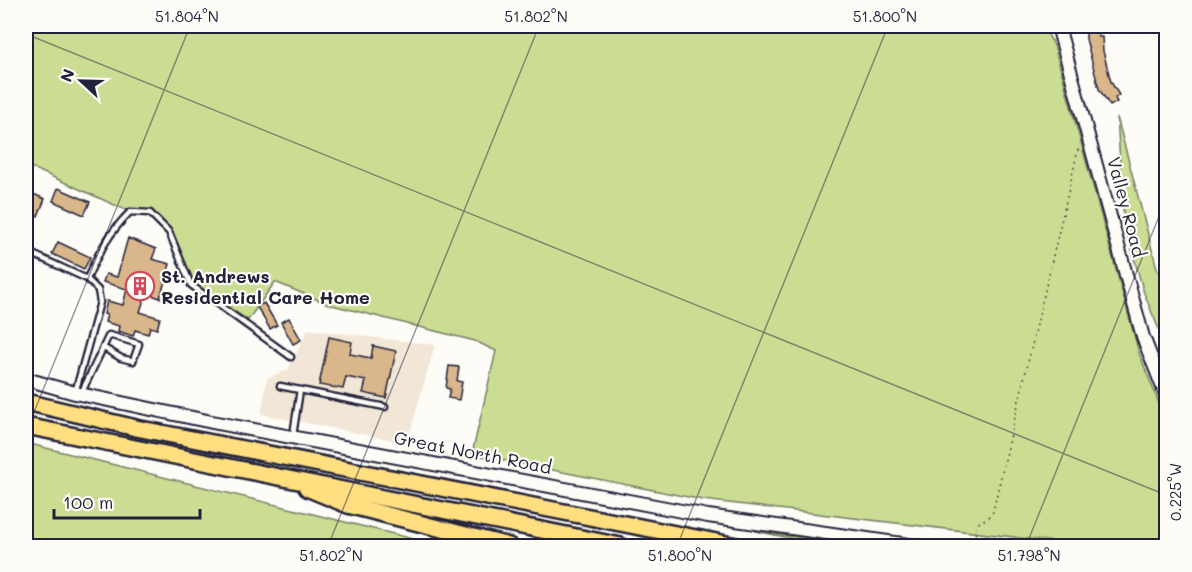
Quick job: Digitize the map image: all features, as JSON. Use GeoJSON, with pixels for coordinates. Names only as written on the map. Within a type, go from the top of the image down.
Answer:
{"type":"FeatureCollection","features":[{"type":"Feature","properties":{"kind":"highway"},"geometry":{"type":"LineString","coordinates":[[26,402],[136,428],[737,546]]}},
{"type":"Feature","properties":{"kind":"highway"},"geometry":{"type":"LineString","coordinates":[[26,426],[621,546]]}},
{"type":"Feature","properties":{"kind":"highway"},"geometry":{"type":"LineString","coordinates":[[291,480],[327,499],[509,546]]}},
{"type":"Feature","properties":{"kind":"main road","name":"Valley Road"},"geometry":{"type":"LineString","coordinates":[[1058,26],[1143,337],[1167,395]]}},
{"type":"Feature","properties":{"kind":"main road","name":"Great North Road"},"geometry":{"type":"LineString","coordinates":[[26,379],[78,393],[708,516],[916,546]]}},
{"type":"Feature","properties":{"kind":"lane"},"geometry":{"type":"LineString","coordinates":[[87,279],[99,250],[114,227],[130,212],[150,213],[169,232],[191,285],[291,357]]}},
{"type":"Feature","properties":{"kind":"lane"},"geometry":{"type":"LineString","coordinates":[[26,251],[87,279],[98,290],[100,302],[78,393]]}},
{"type":"Feature","properties":{"kind":"lane"},"geometry":{"type":"LineString","coordinates":[[78,393],[109,335],[139,344],[133,361],[121,358],[104,348]]}},
{"type":"Feature","properties":{"kind":"lane"},"geometry":{"type":"LineString","coordinates":[[280,386],[385,407]]}},
{"type":"Feature","properties":{"kind":"lane"},"geometry":{"type":"LineString","coordinates":[[293,435],[300,390]]}},
{"type":"Feature","properties":{"kind":"path"},"geometry":{"type":"LineString","coordinates":[[973,546],[977,525],[992,515],[1080,142],[1088,130]]}},
{"type":"Feature","properties":{"kind":"shaded area"},"geometry":{"type":"Polygon","coordinates":[[[308,329],[435,345],[407,443],[261,414],[267,378],[288,370],[308,329]]]}},
{"type":"Feature","properties":{"kind":"green space"},"geometry":{"type":"Polygon","coordinates":[[[26,26],[1043,26],[1054,45],[1139,353],[1166,421],[1166,546],[1089,546],[703,500],[472,454],[496,351],[475,341],[328,304],[275,282],[248,320],[191,285],[169,232],[150,213],[130,212],[26,165],[26,26]]]}},
{"type":"Feature","properties":{"kind":"green space"},"geometry":{"type":"Polygon","coordinates":[[[1117,117],[1158,272],[1166,281],[1166,347],[1144,293],[1124,223],[1117,117]]]}},
{"type":"Feature","properties":{"kind":"green space"},"geometry":{"type":"Polygon","coordinates":[[[26,443],[442,546],[26,546],[26,443]]]}},
{"type":"Feature","properties":{"kind":"green space"},"geometry":{"type":"Polygon","coordinates":[[[755,531],[860,546],[828,546],[755,531]]]}},
{"type":"Feature","properties":{"kind":"building"},"geometry":{"type":"Polygon","coordinates":[[[1086,26],[1098,26],[1098,37],[1102,37],[1111,82],[1119,95],[1115,98],[1117,102],[1110,106],[1099,89],[1086,39],[1086,26]]]}},
{"type":"Feature","properties":{"kind":"building"},"geometry":{"type":"Polygon","coordinates":[[[58,188],[90,202],[84,215],[53,201],[58,188]]]}},
{"type":"Feature","properties":{"kind":"building"},"geometry":{"type":"Polygon","coordinates":[[[26,191],[45,199],[38,216],[26,211],[26,191]]]}},
{"type":"Feature","properties":{"kind":"building","name":"St. Andrews Residential Care Home"},"geometry":{"type":"Polygon","coordinates":[[[128,238],[156,249],[152,259],[170,264],[160,298],[146,293],[140,312],[160,318],[157,329],[150,327],[148,334],[135,330],[133,336],[118,331],[119,326],[105,322],[107,315],[104,314],[107,301],[123,305],[127,289],[103,282],[106,274],[117,277],[128,238]]]}},
{"type":"Feature","properties":{"kind":"building"},"geometry":{"type":"Polygon","coordinates":[[[58,242],[90,257],[84,269],[52,254],[58,242]]]}},
{"type":"Feature","properties":{"kind":"building"},"geometry":{"type":"Polygon","coordinates":[[[264,303],[277,325],[270,329],[257,307],[264,303]]]}},
{"type":"Feature","properties":{"kind":"building"},"geometry":{"type":"Polygon","coordinates":[[[289,318],[301,340],[293,344],[281,322],[289,318]]]}},
{"type":"Feature","properties":{"kind":"building"},"geometry":{"type":"Polygon","coordinates":[[[329,337],[352,342],[350,354],[371,358],[373,346],[396,351],[386,398],[363,393],[366,381],[346,377],[343,389],[319,385],[329,337]]]}},
{"type":"Feature","properties":{"kind":"building"},"geometry":{"type":"Polygon","coordinates":[[[449,366],[459,367],[457,381],[462,382],[459,400],[448,398],[450,389],[446,388],[449,366]]]}},
{"type":"Feature","properties":{"kind":"place","name":"St. Andrews Residential Care Home"},"geometry":{"type":"Point","coordinates":[140,286]}}]}
